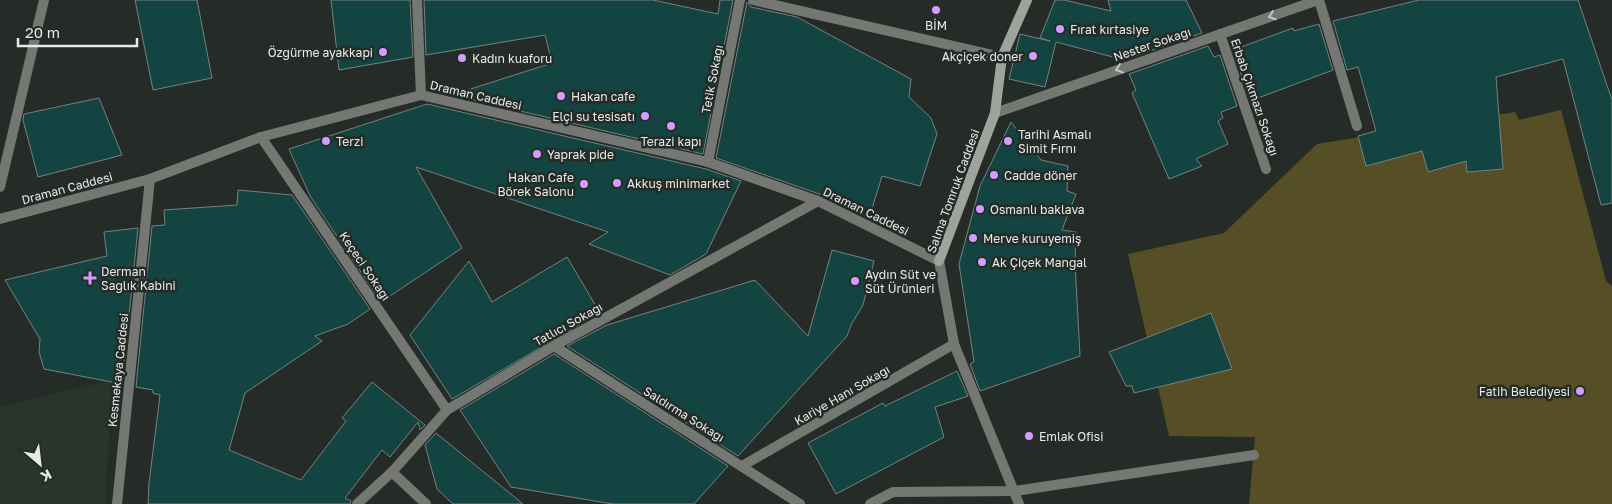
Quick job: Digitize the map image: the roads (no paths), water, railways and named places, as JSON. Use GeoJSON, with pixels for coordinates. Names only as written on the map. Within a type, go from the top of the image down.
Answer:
{"type":"FeatureCollection","features":[{"type":"Feature","properties":{"kind":"main road","name":"Salma Tomruk Caddesi"},"geometry":{"type":"LineString","coordinates":[[939,261],[996,113],[1002,57],[1027,0]]}},
{"type":"Feature","properties":{"kind":"street"},"geometry":{"type":"LineString","coordinates":[[0,188],[44,0]]}},
{"type":"Feature","properties":{"kind":"street"},"geometry":{"type":"LineString","coordinates":[[417,0],[421,95]]}},
{"type":"Feature","properties":{"kind":"street","name":"Tetik Sokağı"},"geometry":{"type":"LineString","coordinates":[[708,162],[740,0]]}},
{"type":"Feature","properties":{"kind":"street"},"geometry":{"type":"LineString","coordinates":[[753,0],[1002,57]]}},
{"type":"Feature","properties":{"kind":"street"},"geometry":{"type":"LineString","coordinates":[[1318,0],[1357,126]]}},
{"type":"Feature","properties":{"kind":"street","name":"Nester Sokağı"},"geometry":{"type":"LineString","coordinates":[[996,113],[1318,0]]}},
{"type":"Feature","properties":{"kind":"street","name":"Erbab Çıkmazı Sokağı"},"geometry":{"type":"LineString","coordinates":[[1220,34],[1266,169]]}},
{"type":"Feature","properties":{"kind":"street","name":"Draman Caddesi"},"geometry":{"type":"LineString","coordinates":[[0,219],[150,179],[261,137],[421,95],[708,162],[818,201],[939,261]]}},
{"type":"Feature","properties":{"kind":"street","name":"Keçeci Sokağı"},"geometry":{"type":"LineString","coordinates":[[261,137],[448,410]]}},
{"type":"Feature","properties":{"kind":"street","name":"Kesmekaya Caddesi"},"geometry":{"type":"LineString","coordinates":[[118,504],[150,179]]}},
{"type":"Feature","properties":{"kind":"street","name":"Tatlıcı Sokağı"},"geometry":{"type":"LineString","coordinates":[[357,504],[392,472],[448,410],[554,346],[818,201]]}},
{"type":"Feature","properties":{"kind":"street","name":"Salma Tomruk Caddesi"},"geometry":{"type":"LineString","coordinates":[[939,261],[954,344],[1019,504]]}},
{"type":"Feature","properties":{"kind":"street","name":"Kariye Hanı Sokağı"},"geometry":{"type":"LineString","coordinates":[[742,466],[954,344]]}},
{"type":"Feature","properties":{"kind":"street","name":"Saldırma Sokağı"},"geometry":{"type":"LineString","coordinates":[[554,346],[800,504]]}},
{"type":"Feature","properties":{"kind":"street"},"geometry":{"type":"LineString","coordinates":[[870,504],[893,492],[1015,491],[1254,455]]}},
{"type":"Feature","properties":{"kind":"street"},"geometry":{"type":"LineString","coordinates":[[392,472],[426,504]]}},
{"type":"Feature","properties":{"kind":"place","name":"BİM"},"geometry":{"type":"Point","coordinates":[936,10]}},
{"type":"Feature","properties":{"kind":"place","name":"Fırat kırtasiye"},"geometry":{"type":"Point","coordinates":[1060,29]}},
{"type":"Feature","properties":{"kind":"place","name":"Özgürme ayakkapi"},"geometry":{"type":"Point","coordinates":[383,52]}},
{"type":"Feature","properties":{"kind":"place","name":"Akçiçek doner"},"geometry":{"type":"Point","coordinates":[1033,56]}},
{"type":"Feature","properties":{"kind":"place","name":"Kadın kuaforu"},"geometry":{"type":"Point","coordinates":[462,58]}},
{"type":"Feature","properties":{"kind":"place","name":"Hakan cafe"},"geometry":{"type":"Point","coordinates":[561,96]}},
{"type":"Feature","properties":{"kind":"place","name":"Elçi su tesisatı"},"geometry":{"type":"Point","coordinates":[645,116]}},
{"type":"Feature","properties":{"kind":"place","name":"Terazi kapı"},"geometry":{"type":"Point","coordinates":[671,126]}},
{"type":"Feature","properties":{"kind":"place","name":"Terzi"},"geometry":{"type":"Point","coordinates":[326,141]}},
{"type":"Feature","properties":{"kind":"place","name":"Tarihi Asmalı Simit Fırnı"},"geometry":{"type":"Point","coordinates":[1008,141]}},
{"type":"Feature","properties":{"kind":"place","name":"Yaprak pide"},"geometry":{"type":"Point","coordinates":[537,154]}},
{"type":"Feature","properties":{"kind":"place","name":"Cadde döner"},"geometry":{"type":"Point","coordinates":[994,175]}},
{"type":"Feature","properties":{"kind":"place","name":"Akkuş minimarket"},"geometry":{"type":"Point","coordinates":[617,183]}},
{"type":"Feature","properties":{"kind":"place","name":"Hakan Cafe Börek Salonu"},"geometry":{"type":"Point","coordinates":[584,184]}},
{"type":"Feature","properties":{"kind":"place","name":"Osmanlı baklava"},"geometry":{"type":"Point","coordinates":[980,209]}},
{"type":"Feature","properties":{"kind":"place","name":"Merve kuruyemiş"},"geometry":{"type":"Point","coordinates":[973,238]}},
{"type":"Feature","properties":{"kind":"place","name":"Ak Çiçek Mangal"},"geometry":{"type":"Point","coordinates":[982,262]}},
{"type":"Feature","properties":{"kind":"place","name":"Derman Sağlık Kabini"},"geometry":{"type":"Point","coordinates":[90,278]}},
{"type":"Feature","properties":{"kind":"place","name":"Aydın Süt ve Süt Ürünleri"},"geometry":{"type":"Point","coordinates":[855,281]}},
{"type":"Feature","properties":{"kind":"place","name":"Fatih Belediyesi"},"geometry":{"type":"Point","coordinates":[1580,391]}},
{"type":"Feature","properties":{"kind":"place","name":"Emlak Ofisi"},"geometry":{"type":"Point","coordinates":[1029,436]}}]}
